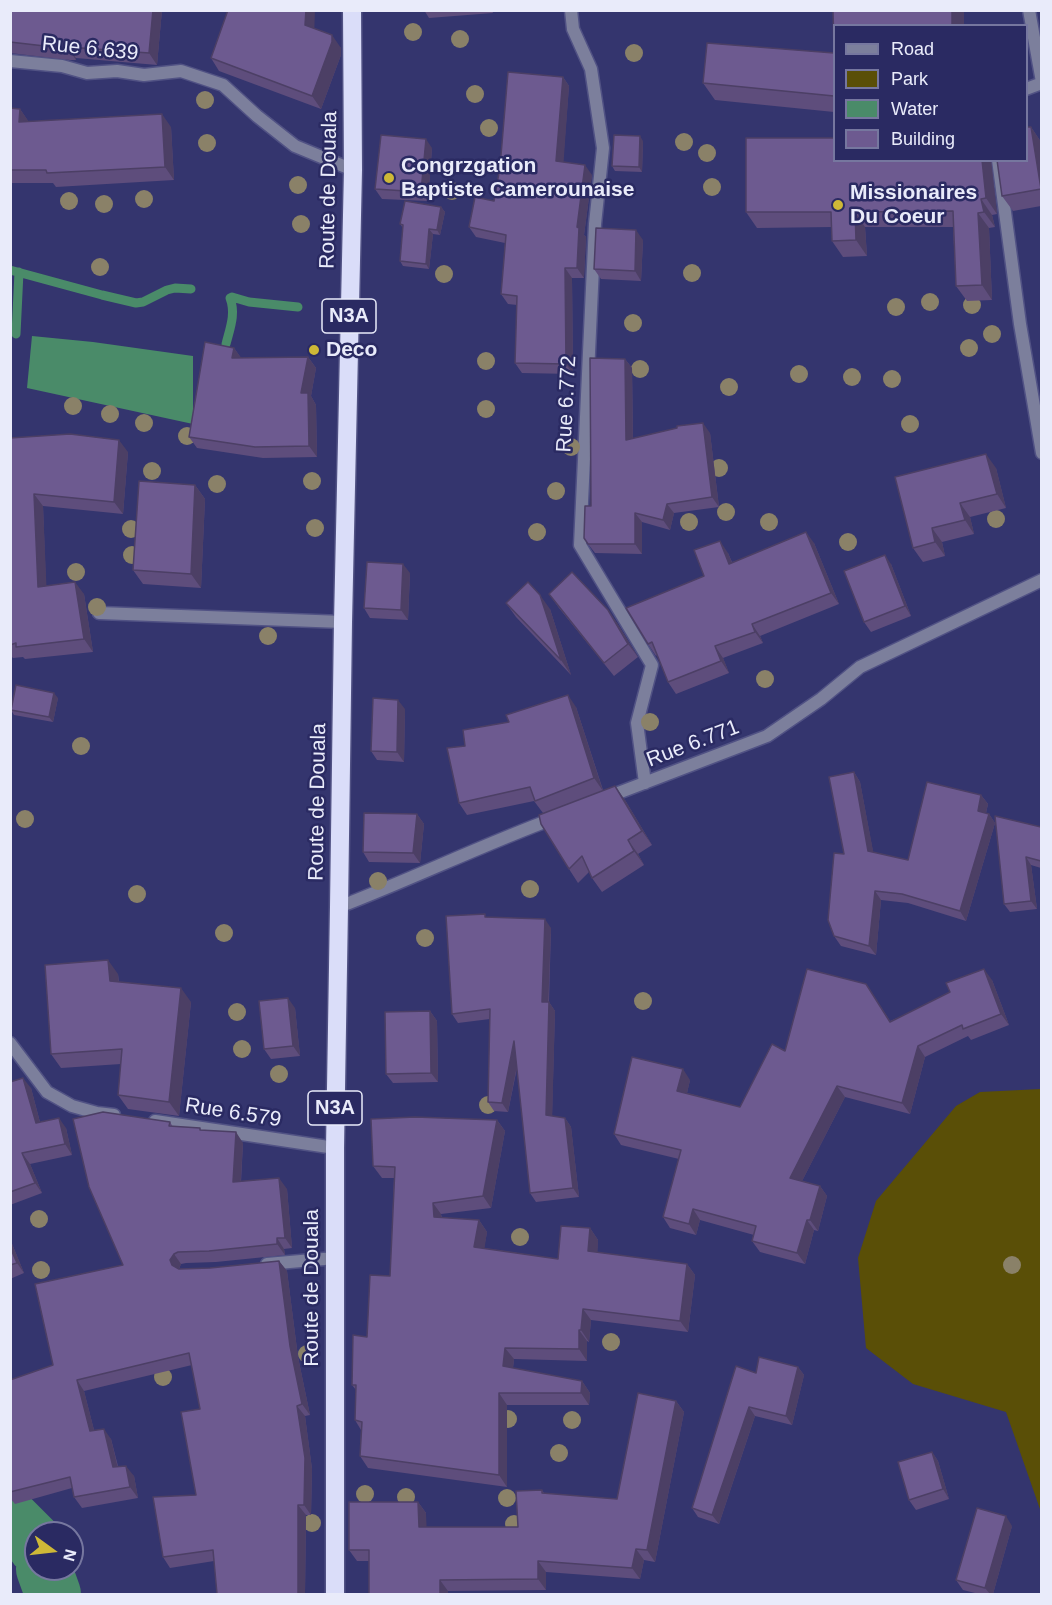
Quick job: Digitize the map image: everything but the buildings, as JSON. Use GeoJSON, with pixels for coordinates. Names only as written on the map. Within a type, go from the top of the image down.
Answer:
{"type":"FeatureCollection","features":[{"type":"Feature","properties":{"kind":"highway","name":"Route de Douala"},"geometry":{"type":"LineString","coordinates":[[335,1594],[335,1148],[353,170],[351,10]]}},
{"type":"Feature","properties":{"kind":"street","name":"Rue 6.772"},"geometry":{"type":"LineString","coordinates":[[570,10],[573,29],[591,69],[603,148],[595,225],[580,544],[652,665],[637,723],[645,783]]}},
{"type":"Feature","properties":{"kind":"street"},"geometry":{"type":"LineString","coordinates":[[1029,10],[1041,83]]}},
{"type":"Feature","properties":{"kind":"street","name":"Rue 6.639"},"geometry":{"type":"LineString","coordinates":[[10,61],[62,66],[87,73],[117,71],[144,75],[181,70],[223,85],[295,146],[353,170]]}},
{"type":"Feature","properties":{"kind":"street"},"geometry":{"type":"LineString","coordinates":[[998,162],[1020,324],[1041,453]]}},
{"type":"Feature","properties":{"kind":"street","name":"Rue 6.771"},"geometry":{"type":"LineString","coordinates":[[590,804],[767,736],[821,699],[860,667],[1041,580]]}},
{"type":"Feature","properties":{"kind":"street"},"geometry":{"type":"LineString","coordinates":[[99,613],[343,622]]}},
{"type":"Feature","properties":{"kind":"street"},"geometry":{"type":"LineString","coordinates":[[339,908],[568,813]]}},
{"type":"Feature","properties":{"kind":"street","name":"Rue 6.579"},"geometry":{"type":"LineString","coordinates":[[10,1043],[47,1092],[72,1106],[97,1113],[335,1148]]}},
{"type":"Feature","properties":{"kind":"street"},"geometry":{"type":"LineString","coordinates":[[257,1265],[334,1258]]}},
{"type":"Feature","properties":{"kind":"green space"},"geometry":{"type":"Polygon","coordinates":[[[1042,1089],[1041,1512],[1006,1412],[913,1384],[866,1348],[858,1258],[876,1201],[956,1106],[980,1092],[1042,1089]]]}},
{"type":"Feature","properties":{"kind":"water"},"geometry":{"type":"Polygon","coordinates":[[[32,336],[193,356],[193,424],[27,388],[32,336]]]}},
{"type":"Feature","properties":{"kind":"waterway"},"geometry":{"type":"LineString","coordinates":[[10,270],[136,303],[167,290],[191,289]]}},
{"type":"Feature","properties":{"kind":"waterway"},"geometry":{"type":"LineString","coordinates":[[16,334],[19,272]]}},
{"type":"Feature","properties":{"kind":"waterway"},"geometry":{"type":"LineString","coordinates":[[232,297],[249,302],[298,307]]}},
{"type":"Feature","properties":{"kind":"waterway"},"geometry":{"type":"LineString","coordinates":[[226,344],[231,327],[230,298]]}},
{"type":"Feature","properties":{"kind":"waterway"},"geometry":{"type":"LineString","coordinates":[[10,1517],[24,1531]]}},
{"type":"Feature","properties":{"kind":"waterway"},"geometry":{"type":"LineString","coordinates":[[48,1581],[53,1594]]}},
{"type":"Feature","properties":{"kind":"place","name":"Congrzgation Baptiste Camerounaise"},"geometry":{"type":"Point","coordinates":[389,178]}},
{"type":"Feature","properties":{"kind":"place","name":"Missionaires Du Coeur"},"geometry":{"type":"Point","coordinates":[838,205]}},
{"type":"Feature","properties":{"kind":"place","name":"Deco"},"geometry":{"type":"Point","coordinates":[314,350]}}]}
